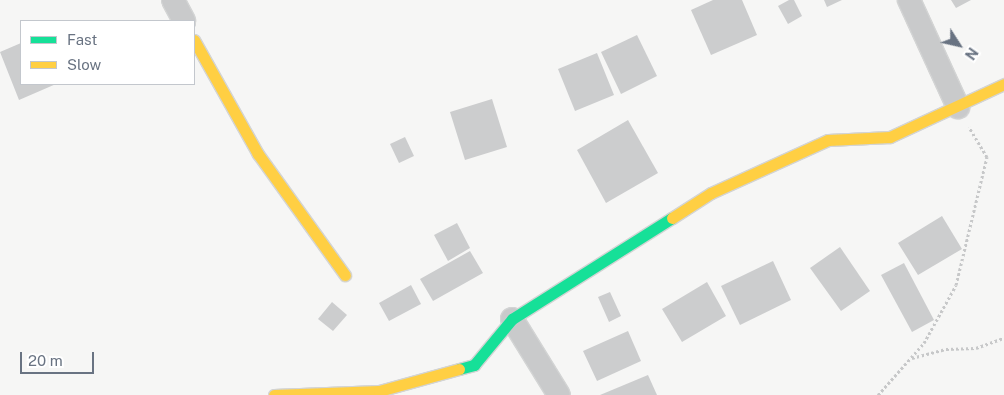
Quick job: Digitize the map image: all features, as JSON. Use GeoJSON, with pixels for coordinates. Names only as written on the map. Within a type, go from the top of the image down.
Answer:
{"type":"FeatureCollection","features":[{"type":"Feature","properties":{"kind":"street"},"geometry":{"type":"LineString","coordinates":[[173,0],[183,20]]}},
{"type":"Feature","properties":{"kind":"street"},"geometry":{"type":"LineString","coordinates":[[909,0],[958,107]]}},
{"type":"Feature","properties":{"kind":"street"},"geometry":{"type":"LineString","coordinates":[[195,42],[258,154],[345,275]]}},
{"type":"Feature","properties":{"kind":"street"},"geometry":{"type":"LineString","coordinates":[[274,395],[379,391],[474,365],[512,319],[711,192],[828,140],[890,137],[1004,84]]}},
{"type":"Feature","properties":{"kind":"street"},"geometry":{"type":"LineString","coordinates":[[512,319],[559,395]]}},
{"type":"Feature","properties":{"kind":"path"},"geometry":{"type":"LineString","coordinates":[[878,395],[924,343],[956,285],[987,157],[958,107]]}},
{"type":"Feature","properties":{"kind":"path"},"geometry":{"type":"LineString","coordinates":[[911,358],[946,349],[976,348],[1004,338]]}},
{"type":"Feature","properties":{"kind":"building"},"geometry":{"type":"Polygon","coordinates":[[[713,0],[742,0],[757,35],[711,55],[691,10],[713,0]]]}},
{"type":"Feature","properties":{"kind":"building"},"geometry":{"type":"Polygon","coordinates":[[[789,0],[794,0],[802,16],[788,24],[778,6],[789,0]]]}},
{"type":"Feature","properties":{"kind":"building"},"geometry":{"type":"Polygon","coordinates":[[[824,0],[842,0],[827,7],[824,0]]]}},
{"type":"Feature","properties":{"kind":"building"},"geometry":{"type":"Polygon","coordinates":[[[951,0],[971,0],[956,8],[951,0]]]}},
{"type":"Feature","properties":{"kind":"building"},"geometry":{"type":"Polygon","coordinates":[[[637,35],[657,76],[621,94],[601,52],[637,35]]]}},
{"type":"Feature","properties":{"kind":"building"},"geometry":{"type":"Polygon","coordinates":[[[20,43],[20,85],[54,85],[19,100],[0,52],[20,43]]]}},
{"type":"Feature","properties":{"kind":"building"},"geometry":{"type":"Polygon","coordinates":[[[597,53],[614,95],[575,111],[558,69],[597,53]]]}},
{"type":"Feature","properties":{"kind":"building"},"geometry":{"type":"Polygon","coordinates":[[[492,99],[507,147],[465,160],[450,112],[492,99]]]}},
{"type":"Feature","properties":{"kind":"building"},"geometry":{"type":"Polygon","coordinates":[[[628,120],[658,173],[606,203],[577,150],[628,120]]]}},
{"type":"Feature","properties":{"kind":"building"},"geometry":{"type":"Polygon","coordinates":[[[405,137],[414,156],[399,163],[390,144],[405,137]]]}},
{"type":"Feature","properties":{"kind":"building"},"geometry":{"type":"Polygon","coordinates":[[[942,216],[962,249],[918,275],[898,243],[942,216]]]}},
{"type":"Feature","properties":{"kind":"building"},"geometry":{"type":"Polygon","coordinates":[[[457,223],[470,248],[448,261],[434,235],[457,223]]]}},
{"type":"Feature","properties":{"kind":"building"},"geometry":{"type":"Polygon","coordinates":[[[840,247],[870,291],[841,311],[810,268],[840,247]]]}},
{"type":"Feature","properties":{"kind":"building"},"geometry":{"type":"Polygon","coordinates":[[[470,251],[483,273],[433,301],[420,279],[470,251]]]}},
{"type":"Feature","properties":{"kind":"building"},"geometry":{"type":"Polygon","coordinates":[[[773,261],[791,300],[740,325],[721,286],[773,261]]]}},
{"type":"Feature","properties":{"kind":"building"},"geometry":{"type":"Polygon","coordinates":[[[904,263],[934,320],[912,332],[881,275],[904,263]]]}},
{"type":"Feature","properties":{"kind":"building"},"geometry":{"type":"Polygon","coordinates":[[[707,282],[726,316],[682,342],[662,309],[707,282]]]}},
{"type":"Feature","properties":{"kind":"building"},"geometry":{"type":"Polygon","coordinates":[[[411,285],[421,304],[389,321],[379,303],[411,285]]]}},
{"type":"Feature","properties":{"kind":"building"},"geometry":{"type":"Polygon","coordinates":[[[610,292],[621,316],[609,322],[598,297],[610,292]]]}},
{"type":"Feature","properties":{"kind":"building"},"geometry":{"type":"Polygon","coordinates":[[[332,302],[347,315],[333,331],[318,319],[332,302]]]}},
{"type":"Feature","properties":{"kind":"building"},"geometry":{"type":"Polygon","coordinates":[[[628,331],[641,361],[597,381],[583,351],[628,331]]]}},
{"type":"Feature","properties":{"kind":"building"},"geometry":{"type":"Polygon","coordinates":[[[648,375],[657,395],[600,395],[648,375]]]}},
{"type":"Feature","properties":{"kind":"traffic: fast"},"geometry":{"type":"LineString","coordinates":[[459,369],[474,365],[512,319],[672,218]]}},
{"type":"Feature","properties":{"kind":"traffic: slow"},"geometry":{"type":"LineString","coordinates":[[195,42],[258,154],[345,275]]}},
{"type":"Feature","properties":{"kind":"traffic: slow"},"geometry":{"type":"LineString","coordinates":[[672,218],[711,193],[828,140],[890,137],[1004,84]]}},
{"type":"Feature","properties":{"kind":"traffic: slow"},"geometry":{"type":"LineString","coordinates":[[274,395],[379,391],[459,369]]}}]}
